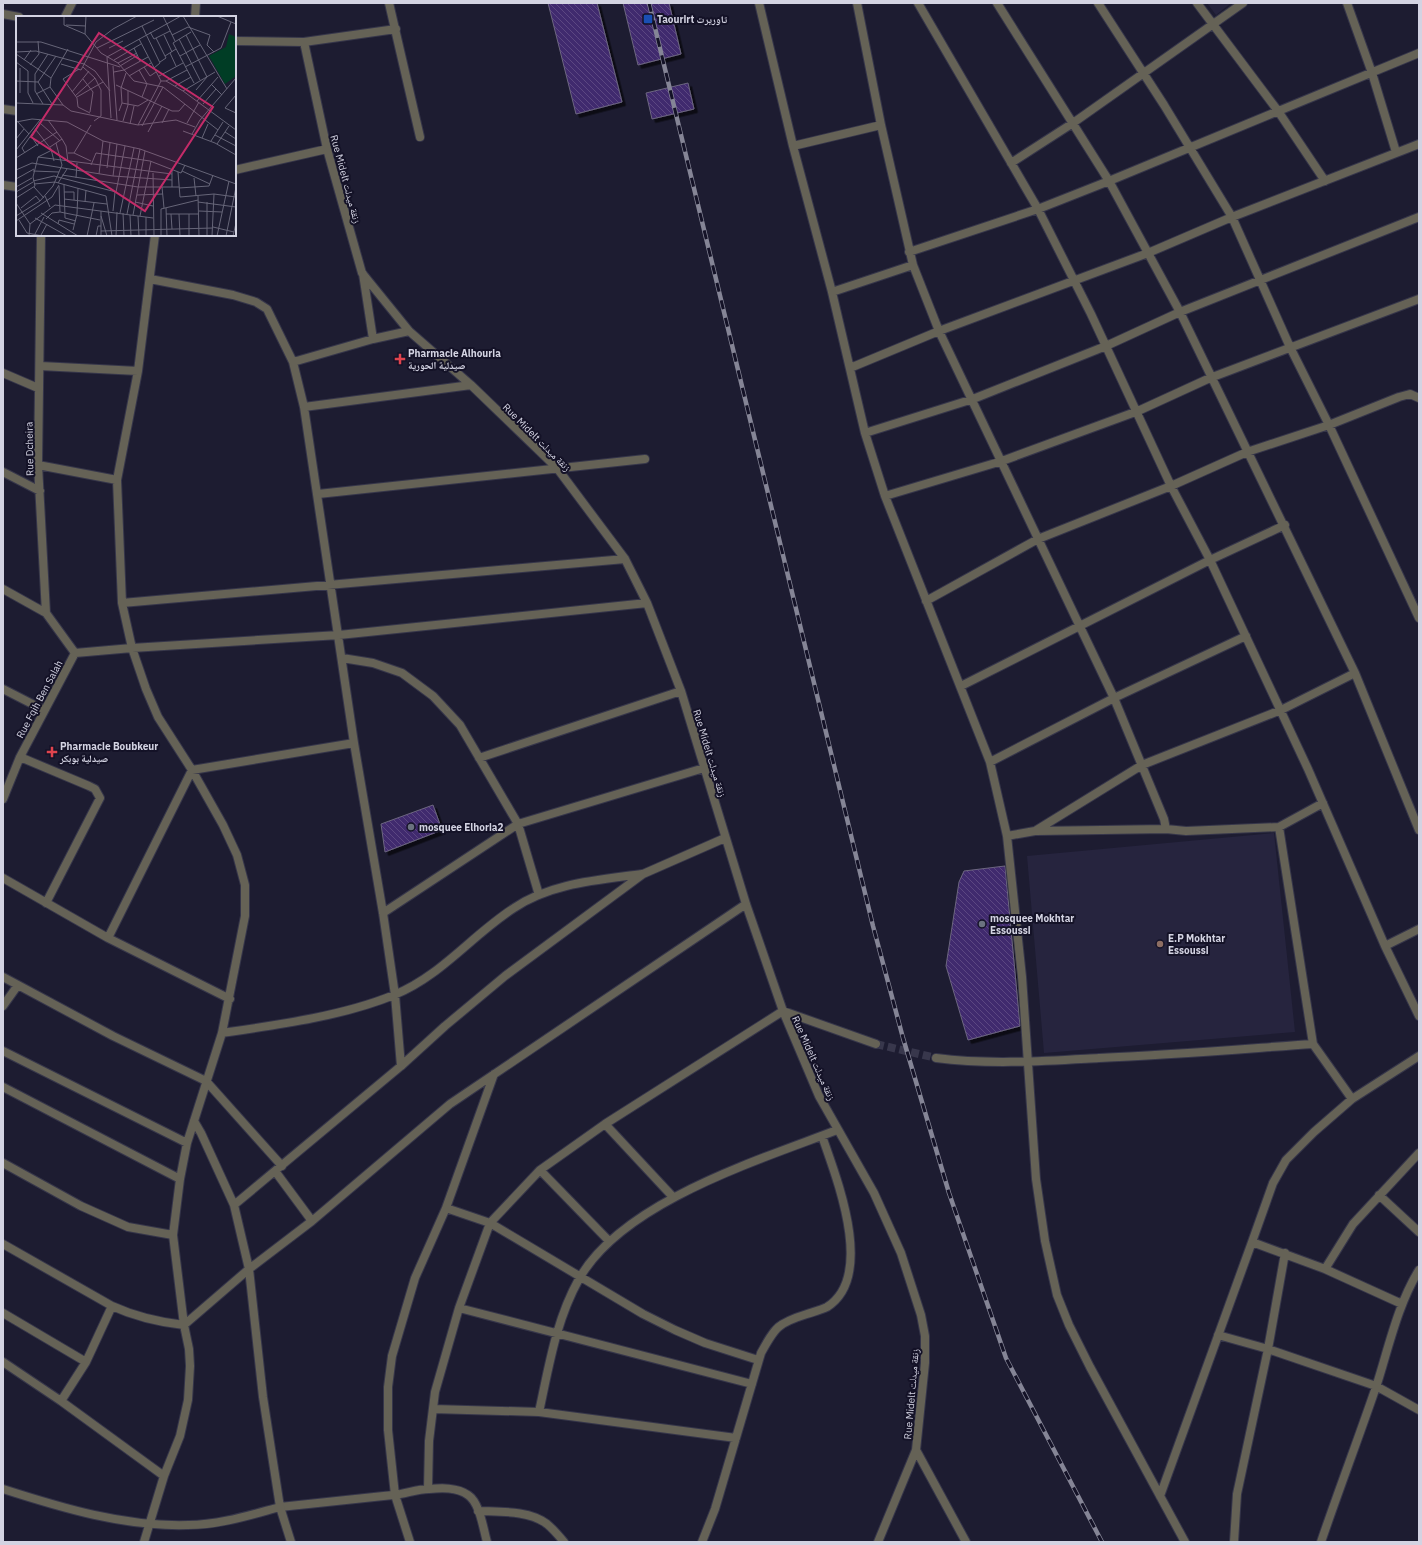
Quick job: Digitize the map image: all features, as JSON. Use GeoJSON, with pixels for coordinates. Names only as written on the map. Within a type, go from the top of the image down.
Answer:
{"type":"FeatureCollection","features":[{"type":"Feature","properties":{"kind":"street"},"geometry":{"type":"LineString","coordinates":[[66,16],[72,3]]}},
{"type":"Feature","properties":{"kind":"street"},"geometry":{"type":"LineString","coordinates":[[195,16],[196,3]]}},
{"type":"Feature","properties":{"kind":"street"},"geometry":{"type":"LineString","coordinates":[[389,3],[420,137]]}},
{"type":"Feature","properties":{"kind":"street"},"geometry":{"type":"LineString","coordinates":[[759,3],[793,146],[832,292],[865,433],[885,496],[990,762],[1007,836],[1022,977],[1036,1179],[1045,1241],[1057,1295],[1069,1325],[1086,1360],[1185,1542]]}},
{"type":"Feature","properties":{"kind":"street"},"geometry":{"type":"LineString","coordinates":[[857,3],[881,125],[913,266],[940,332],[973,399],[1078,626],[1114,698],[1164,819],[1166,829]]}},
{"type":"Feature","properties":{"kind":"street"},"geometry":{"type":"LineString","coordinates":[[918,3],[1038,209],[1106,346],[1138,411],[1171,486],[1210,560],[1281,710],[1385,946],[1419,1016]]}},
{"type":"Feature","properties":{"kind":"street"},"geometry":{"type":"LineString","coordinates":[[997,3],[1109,181],[1180,312],[1210,378],[1284,525],[1355,673],[1419,830]]}},
{"type":"Feature","properties":{"kind":"street"},"geometry":{"type":"LineString","coordinates":[[1098,3],[1190,146],[1232,217],[1290,347],[1329,426],[1419,618]]}},
{"type":"Feature","properties":{"kind":"street"},"geometry":{"type":"LineString","coordinates":[[1197,3],[1278,111],[1325,181]]}},
{"type":"Feature","properties":{"kind":"street"},"geometry":{"type":"LineString","coordinates":[[1011,163],[1073,123],[1143,72],[1243,3]]}},
{"type":"Feature","properties":{"kind":"street"},"geometry":{"type":"LineString","coordinates":[[1347,3],[1372,72],[1396,152]]}},
{"type":"Feature","properties":{"kind":"street"},"geometry":{"type":"LineString","coordinates":[[3,14],[16,17]]}},
{"type":"Feature","properties":{"kind":"street"},"geometry":{"type":"LineString","coordinates":[[236,41],[304,42],[396,29]]}},
{"type":"Feature","properties":{"kind":"street","name":"Rue Midelt زنقة ميدلت"},"geometry":{"type":"LineString","coordinates":[[304,42],[327,149],[362,274],[409,331],[471,385],[557,468],[625,559],[647,603],[681,691],[746,904],[783,1011],[801,1057],[837,1130],[889,1222],[902,1253],[921,1315],[925,1336],[925,1363],[916,1450],[878,1542]]}},
{"type":"Feature","properties":{"kind":"street"},"geometry":{"type":"LineString","coordinates":[[909,252],[1038,209],[1419,52]]}},
{"type":"Feature","properties":{"kind":"street"},"geometry":{"type":"LineString","coordinates":[[3,109],[16,112]]}},
{"type":"Feature","properties":{"kind":"street"},"geometry":{"type":"LineString","coordinates":[[793,146],[881,125]]}},
{"type":"Feature","properties":{"kind":"street"},"geometry":{"type":"LineString","coordinates":[[850,368],[1073,280],[1148,253],[1232,217],[1419,144]]}},
{"type":"Feature","properties":{"kind":"street"},"geometry":{"type":"LineString","coordinates":[[236,170],[327,149]]}},
{"type":"Feature","properties":{"kind":"street"},"geometry":{"type":"LineString","coordinates":[[3,185],[16,187]]}},
{"type":"Feature","properties":{"kind":"street"},"geometry":{"type":"LineString","coordinates":[[865,433],[973,399],[1106,346],[1180,312],[1419,217]]}},
{"type":"Feature","properties":{"kind":"street","name":"Rue Dcheira"},"geometry":{"type":"LineString","coordinates":[[41,236],[38,465],[46,613]]}},
{"type":"Feature","properties":{"kind":"street"},"geometry":{"type":"LineString","coordinates":[[144,1542],[164,1476],[180,1436],[188,1400],[190,1366],[173,1235],[180,1180],[187,1143],[222,1033],[230,999],[245,916],[245,885],[237,855],[223,825],[192,770],[158,718],[132,648],[122,603],[117,480],[138,371],[155,236]]}},
{"type":"Feature","properties":{"kind":"street"},"geometry":{"type":"LineString","coordinates":[[832,292],[913,266]]}},
{"type":"Feature","properties":{"kind":"street"},"geometry":{"type":"LineString","coordinates":[[362,274],[373,339]]}},
{"type":"Feature","properties":{"kind":"street"},"geometry":{"type":"LineString","coordinates":[[150,279],[233,295],[256,302],[267,309],[272,316],[293,362],[304,408],[354,742],[383,913],[395,995],[401,1066]]}},
{"type":"Feature","properties":{"kind":"street"},"geometry":{"type":"LineString","coordinates":[[885,496],[1002,462],[1138,411],[1210,378],[1419,300]]}},
{"type":"Feature","properties":{"kind":"street"},"geometry":{"type":"LineString","coordinates":[[293,362],[373,339],[409,331]]}},
{"type":"Feature","properties":{"kind":"street"},"geometry":{"type":"LineString","coordinates":[[40,366],[138,371]]}},
{"type":"Feature","properties":{"kind":"street"},"geometry":{"type":"LineString","coordinates":[[3,373],[38,388]]}},
{"type":"Feature","properties":{"kind":"street"},"geometry":{"type":"LineString","coordinates":[[304,408],[471,385]]}},
{"type":"Feature","properties":{"kind":"street"},"geometry":{"type":"LineString","coordinates":[[926,601],[1038,539],[1171,486],[1247,452],[1329,426],[1399,396],[1410,394],[1419,398]]}},
{"type":"Feature","properties":{"kind":"street"},"geometry":{"type":"LineString","coordinates":[[318,494],[645,459]]}},
{"type":"Feature","properties":{"kind":"street"},"geometry":{"type":"LineString","coordinates":[[38,465],[117,480]]}},
{"type":"Feature","properties":{"kind":"street"},"geometry":{"type":"LineString","coordinates":[[3,472],[40,491]]}},
{"type":"Feature","properties":{"kind":"street"},"geometry":{"type":"LineString","coordinates":[[961,686],[1210,560],[1284,525]]}},
{"type":"Feature","properties":{"kind":"street"},"geometry":{"type":"LineString","coordinates":[[122,603],[625,559]]}},
{"type":"Feature","properties":{"kind":"street"},"geometry":{"type":"LineString","coordinates":[[3,589],[46,613],[75,653],[339,635],[647,603]]}},
{"type":"Feature","properties":{"kind":"street"},"geometry":{"type":"LineString","coordinates":[[990,762],[1114,698],[1246,636]]}},
{"type":"Feature","properties":{"kind":"street","name":"Rue Fqih Ben Salah"},"geometry":{"type":"LineString","coordinates":[[3,799],[20,757],[75,653]]}},
{"type":"Feature","properties":{"kind":"street"},"geometry":{"type":"LineString","coordinates":[[342,658],[380,666],[402,673],[433,696],[460,725],[518,824],[539,895]]}},
{"type":"Feature","properties":{"kind":"street"},"geometry":{"type":"LineString","coordinates":[[1035,831],[1142,765],[1281,710],[1355,673]]}},
{"type":"Feature","properties":{"kind":"street"},"geometry":{"type":"LineString","coordinates":[[3,689],[44,710]]}},
{"type":"Feature","properties":{"kind":"street"},"geometry":{"type":"LineString","coordinates":[[479,758],[681,691]]}},
{"type":"Feature","properties":{"kind":"street"},"geometry":{"type":"LineString","coordinates":[[192,770],[354,742]]}},
{"type":"Feature","properties":{"kind":"street"},"geometry":{"type":"LineString","coordinates":[[20,757],[84,783],[95,789],[100,798],[46,903]]}},
{"type":"Feature","properties":{"kind":"street"},"geometry":{"type":"LineString","coordinates":[[383,913],[518,824],[704,768]]}},
{"type":"Feature","properties":{"kind":"street"},"geometry":{"type":"LineString","coordinates":[[108,938],[192,770]]}},
{"type":"Feature","properties":{"kind":"street"},"geometry":{"type":"LineString","coordinates":[[1007,836],[1035,831],[1166,829],[1186,831],[1279,827],[1323,803]]}},
{"type":"Feature","properties":{"kind":"street"},"geometry":{"type":"LineString","coordinates":[[1279,827],[1313,1044],[1352,1098]]}},
{"type":"Feature","properties":{"kind":"street"},"geometry":{"type":"LineString","coordinates":[[234,1206],[401,1066],[444,1026],[505,976],[643,874],[725,838]]}},
{"type":"Feature","properties":{"kind":"street"},"geometry":{"type":"LineString","coordinates":[[222,1033],[280,1024],[340,1011],[395,995],[448,962],[514,907],[539,895],[586,881],[643,874]]}},
{"type":"Feature","properties":{"kind":"street"},"geometry":{"type":"LineString","coordinates":[[3,878],[108,938],[230,999]]}},
{"type":"Feature","properties":{"kind":"street"},"geometry":{"type":"LineString","coordinates":[[3,1244],[112,1306],[152,1321],[184,1325],[249,1269],[312,1221],[429,1121],[494,1074],[746,904]]}},
{"type":"Feature","properties":{"kind":"street"},"geometry":{"type":"LineString","coordinates":[[1385,946],[1419,929]]}},
{"type":"Feature","properties":{"kind":"street"},"geometry":{"type":"LineString","coordinates":[[3,977],[113,1036],[206,1081],[278,1168],[312,1221]]}},
{"type":"Feature","properties":{"kind":"street"},"geometry":{"type":"LineString","coordinates":[[3,1006],[18,985]]}},
{"type":"Feature","properties":{"kind":"street"},"geometry":{"type":"LineString","coordinates":[[428,1488],[432,1409],[441,1366],[459,1308],[490,1223],[540,1170],[605,1124],[783,1011],[876,1044]]}},
{"type":"Feature","properties":{"kind":"street"},"geometry":{"type":"LineString","coordinates":[[936,1058],[970,1061],[1029,1062],[1162,1055],[1313,1044]]}},
{"type":"Feature","properties":{"kind":"street"},"geometry":{"type":"LineString","coordinates":[[3,1051],[187,1143]]}},
{"type":"Feature","properties":{"kind":"street"},"geometry":{"type":"LineString","coordinates":[[1160,1496],[1273,1183],[1286,1160],[1314,1132],[1352,1098],[1419,1056]]}},
{"type":"Feature","properties":{"kind":"street"},"geometry":{"type":"LineString","coordinates":[[410,1542],[395,1495],[388,1430],[388,1387],[392,1356],[415,1278],[446,1208],[494,1074]]}},
{"type":"Feature","properties":{"kind":"street"},"geometry":{"type":"LineString","coordinates":[[3,1088],[180,1180]]}},
{"type":"Feature","properties":{"kind":"street"},"geometry":{"type":"LineString","coordinates":[[194,1121],[201,1133],[234,1206],[249,1269],[263,1397],[280,1507],[292,1542]]}},
{"type":"Feature","properties":{"kind":"street"},"geometry":{"type":"LineString","coordinates":[[605,1124],[673,1197]]}},
{"type":"Feature","properties":{"kind":"street"},"geometry":{"type":"LineString","coordinates":[[539,1412],[556,1334],[567,1302],[580,1277],[609,1241],[673,1197],[720,1176],[837,1130]]}},
{"type":"Feature","properties":{"kind":"street"},"geometry":{"type":"LineString","coordinates":[[702,1542],[715,1509],[758,1360],[772,1332],[789,1320],[825,1308],[833,1303],[843,1288],[846,1279],[850,1260],[849,1231],[843,1196],[822,1136]]}},
{"type":"Feature","properties":{"kind":"street"},"geometry":{"type":"LineString","coordinates":[[1325,1269],[1353,1224],[1419,1153]]}},
{"type":"Feature","properties":{"kind":"street"},"geometry":{"type":"LineString","coordinates":[[3,1163],[81,1206],[128,1227],[173,1235]]}},
{"type":"Feature","properties":{"kind":"street"},"geometry":{"type":"LineString","coordinates":[[540,1170],[609,1241]]}},
{"type":"Feature","properties":{"kind":"street"},"geometry":{"type":"LineString","coordinates":[[1379,1195],[1419,1232]]}},
{"type":"Feature","properties":{"kind":"street"},"geometry":{"type":"LineString","coordinates":[[446,1208],[490,1223],[580,1277],[675,1330],[705,1343],[758,1360]]}},
{"type":"Feature","properties":{"kind":"street"},"geometry":{"type":"LineString","coordinates":[[1252,1242],[1325,1269],[1402,1304]]}},
{"type":"Feature","properties":{"kind":"street"},"geometry":{"type":"LineString","coordinates":[[1234,1542],[1237,1494],[1268,1349],[1285,1253]]}},
{"type":"Feature","properties":{"kind":"street"},"geometry":{"type":"LineString","coordinates":[[1321,1542],[1376,1386],[1402,1304],[1411,1283],[1419,1270]]}},
{"type":"Feature","properties":{"kind":"street"},"geometry":{"type":"LineString","coordinates":[[61,1401],[86,1362],[112,1306]]}},
{"type":"Feature","properties":{"kind":"street"},"geometry":{"type":"LineString","coordinates":[[459,1308],[752,1384]]}},
{"type":"Feature","properties":{"kind":"street"},"geometry":{"type":"LineString","coordinates":[[3,1314],[86,1362]]}},
{"type":"Feature","properties":{"kind":"street"},"geometry":{"type":"LineString","coordinates":[[1218,1335],[1268,1349],[1376,1386],[1419,1410]]}},
{"type":"Feature","properties":{"kind":"street"},"geometry":{"type":"LineString","coordinates":[[3,1362],[61,1401],[164,1476]]}},
{"type":"Feature","properties":{"kind":"street"},"geometry":{"type":"LineString","coordinates":[[432,1409],[539,1412],[736,1438]]}},
{"type":"Feature","properties":{"kind":"street"},"geometry":{"type":"LineString","coordinates":[[916,1450],[966,1542]]}},
{"type":"Feature","properties":{"kind":"street"},"geometry":{"type":"LineString","coordinates":[[3,1489],[113,1519],[150,1524],[189,1526],[229,1520],[280,1507],[395,1495],[428,1488],[447,1488],[468,1495],[478,1511],[487,1542]]}},
{"type":"Feature","properties":{"kind":"street"},"geometry":{"type":"LineString","coordinates":[[478,1511],[524,1514],[538,1518],[547,1524],[564,1542]]}},
{"type":"Feature","properties":{"kind":"shaded area"},"geometry":{"type":"Polygon","coordinates":[[[1207,3],[1231,3],[1216,15],[1207,3]]]}},
{"type":"Feature","properties":{"kind":"shaded area","name":"E.P Mokhtar Essoussi"},"geometry":{"type":"Polygon","coordinates":[[[1274,833],[1295,1032],[1044,1053],[1027,856],[1274,833]]]}},
{"type":"Feature","properties":{"kind":"building"},"geometry":{"type":"Polygon","coordinates":[[[548,3],[597,3],[622,102],[576,114],[548,3]]]}},
{"type":"Feature","properties":{"kind":"building"},"geometry":{"type":"Polygon","coordinates":[[[623,3],[669,3],[681,54],[638,65],[623,3]]]}},
{"type":"Feature","properties":{"kind":"building"},"geometry":{"type":"Polygon","coordinates":[[[688,83],[694,109],[652,119],[646,93],[688,83]]]}},
{"type":"Feature","properties":{"kind":"building","name":"mosquee Elhoria2"},"geometry":{"type":"Polygon","coordinates":[[[433,805],[442,830],[385,852],[381,824],[433,805]]]}},
{"type":"Feature","properties":{"kind":"building","name":"mosquee Mokhtar Essoussi"},"geometry":{"type":"Polygon","coordinates":[[[1005,866],[1020,1026],[968,1040],[946,966],[959,882],[964,871],[1005,866]]]}},
{"type":"Feature","properties":{"kind":"tunnel"},"geometry":{"type":"LineString","coordinates":[[876,1044],[936,1058]]}},
{"type":"Feature","properties":{"kind":"railway"},"geometry":{"type":"LineString","coordinates":[[649,3],[873,926],[903,1038],[949,1193],[1006,1358],[1102,1542]]}},
{"type":"Feature","properties":{"kind":"place","name":"Taourirt تاوريرت"},"geometry":{"type":"Point","coordinates":[648,19]}},
{"type":"Feature","properties":{"kind":"place","name":"Pharmacie Alhouria صيدلية الحورية"},"geometry":{"type":"Point","coordinates":[400,359]}},
{"type":"Feature","properties":{"kind":"place","name":"Pharmacie Boubkeur صيدلية بوبكر"},"geometry":{"type":"Point","coordinates":[52,752]}},
{"type":"Feature","properties":{"kind":"place","name":"mosquee Elhoria2"},"geometry":{"type":"Point","coordinates":[411,827]}},
{"type":"Feature","properties":{"kind":"place","name":"mosquee Mokhtar Essoussi"},"geometry":{"type":"Point","coordinates":[982,924]}},
{"type":"Feature","properties":{"kind":"place","name":"E.P Mokhtar Essoussi"},"geometry":{"type":"Point","coordinates":[1160,944]}}]}
